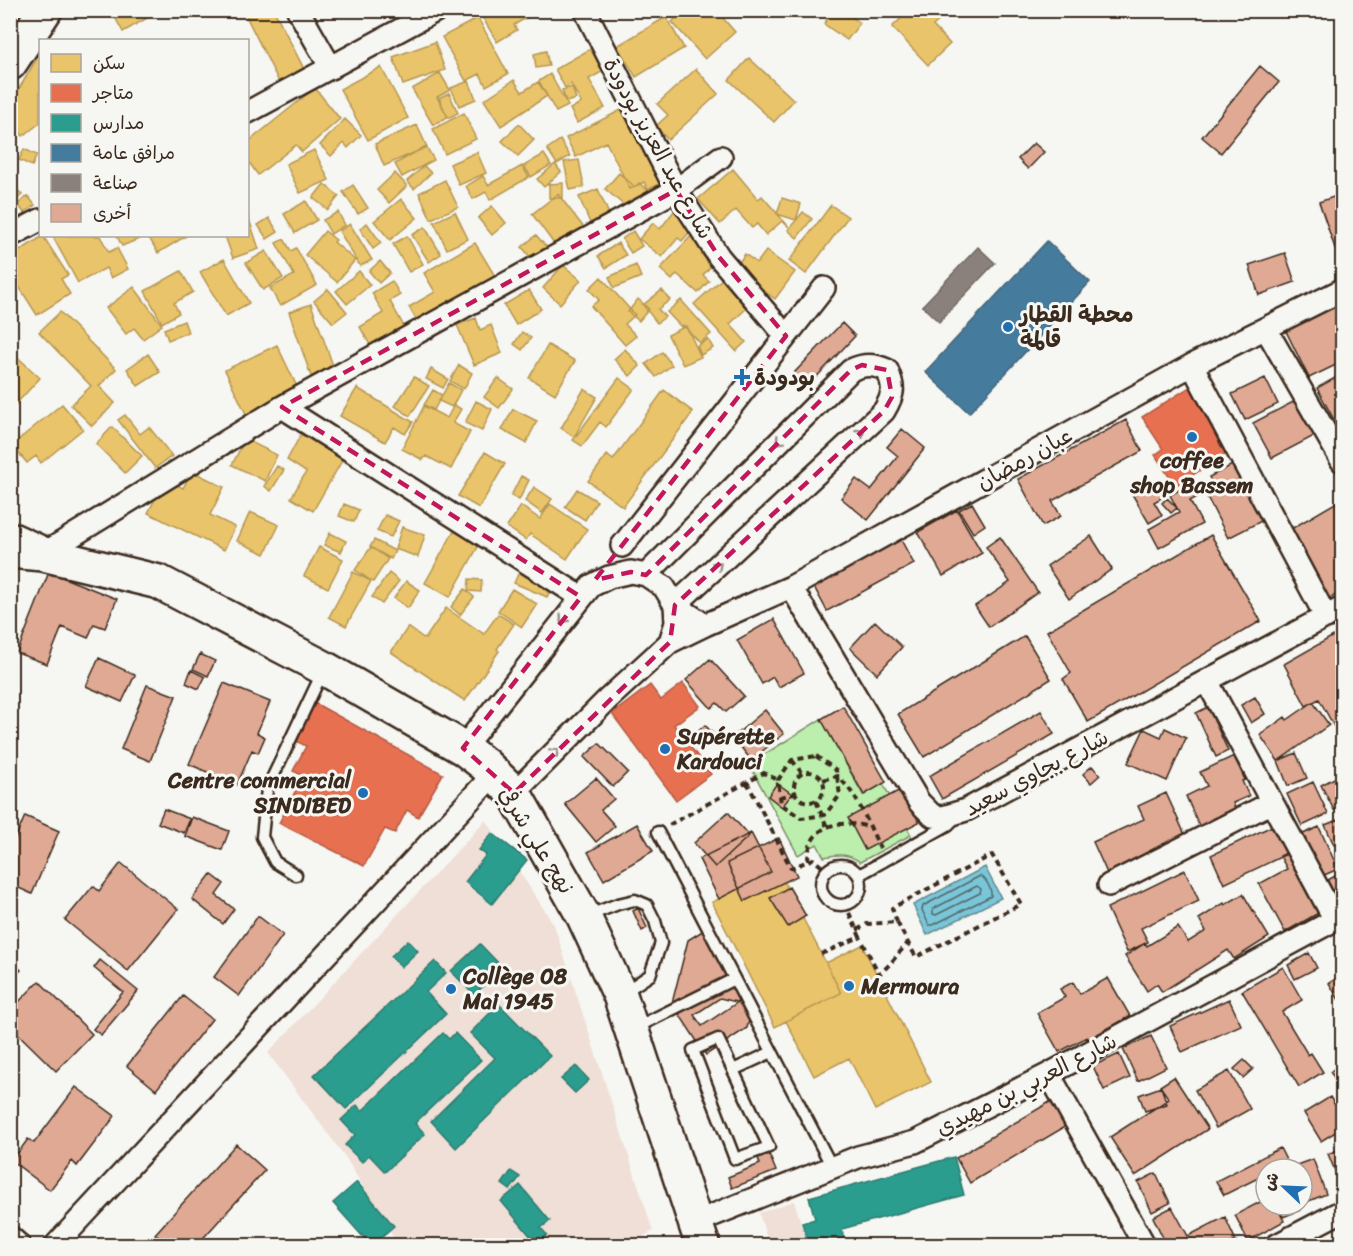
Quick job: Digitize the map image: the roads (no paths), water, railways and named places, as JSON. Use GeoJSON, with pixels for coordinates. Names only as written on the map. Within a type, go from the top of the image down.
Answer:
{"type":"FeatureCollection","features":[{"type":"Feature","properties":{"kind":"main road"},"geometry":{"type":"LineString","coordinates":[[10,24],[19,10]]}},
{"type":"Feature","properties":{"kind":"main road"},"geometry":{"type":"LineString","coordinates":[[10,63],[45,10]]}},
{"type":"Feature","properties":{"kind":"main road","name":"نهج علي شرفي"},"geometry":{"type":"LineString","coordinates":[[10,539],[43,554]]}},
{"type":"Feature","properties":{"kind":"main road","name":"نهج علي شرفي"},"geometry":{"type":"LineString","coordinates":[[10,551],[43,554],[159,582],[324,668],[463,748],[504,783],[584,917],[620,994],[699,1234]]}},
{"type":"Feature","properties":{"kind":"street"},"geometry":{"type":"LineString","coordinates":[[298,10],[331,68]]}},
{"type":"Feature","properties":{"kind":"street"},"geometry":{"type":"LineString","coordinates":[[249,111],[437,10]]}},
{"type":"Feature","properties":{"kind":"street","name":"شارع عبد العزيز بودودة"},"geometry":{"type":"LineString","coordinates":[[585,10],[676,189],[719,257],[786,336]]}},
{"type":"Feature","properties":{"kind":"street"},"geometry":{"type":"LineString","coordinates":[[43,554],[282,407],[676,189],[721,157]]}},
{"type":"Feature","properties":{"kind":"street"},"geometry":{"type":"LineString","coordinates":[[10,236],[39,221]]}},
{"type":"Feature","properties":{"kind":"street"},"geometry":{"type":"LineString","coordinates":[[463,748],[824,288]]}},
{"type":"Feature","properties":{"kind":"street","name":"عبان رمضان"},"geometry":{"type":"LineString","coordinates":[[55,1245],[504,783],[608,699],[670,642],[791,587],[1192,365],[1342,290]]}},
{"type":"Feature","properties":{"kind":"street"},"geometry":{"type":"LineString","coordinates":[[1266,329],[1342,461]]}},
{"type":"Feature","properties":{"kind":"street"},"geometry":{"type":"LineString","coordinates":[[586,592],[609,577],[639,574],[851,370],[862,364],[876,365],[887,370],[893,383],[892,397],[884,411],[675,605]]}},
{"type":"Feature","properties":{"kind":"street"},"geometry":{"type":"LineString","coordinates":[[1192,365],[1334,613]]}},
{"type":"Feature","properties":{"kind":"street"},"geometry":{"type":"LineString","coordinates":[[282,407],[586,592]]}},
{"type":"Feature","properties":{"kind":"street"},"geometry":{"type":"LineString","coordinates":[[622,546],[639,574],[664,587],[675,605],[705,625]]}},
{"type":"Feature","properties":{"kind":"street","name":"شارع بجاوي سعيد"},"geometry":{"type":"LineString","coordinates":[[791,587],[919,802],[933,816],[943,817],[960,812],[1334,613]]}},
{"type":"Feature","properties":{"kind":"street"},"geometry":{"type":"LineString","coordinates":[[670,642],[676,623],[675,605]]}},
{"type":"Feature","properties":{"kind":"street"},"geometry":{"type":"LineString","coordinates":[[1207,681],[1271,803],[1339,918]]}},
{"type":"Feature","properties":{"kind":"street"},"geometry":{"type":"LineString","coordinates":[[1109,885],[1271,803]]}},
{"type":"Feature","properties":{"kind":"street","name":"شارع العربي بن مهيدي"},"geometry":{"type":"LineString","coordinates":[[699,1234],[832,1167],[858,1157],[915,1142],[1049,1074],[1339,918]]}},
{"type":"Feature","properties":{"kind":"street"},"geometry":{"type":"LineString","coordinates":[[1049,1074],[1145,1245]]}},
{"type":"Feature","properties":{"kind":"street"},"geometry":{"type":"LineString","coordinates":[[1275,1245],[1342,1211]]}},
{"type":"Feature","properties":{"kind":"street"},"geometry":{"type":"LineString","coordinates":[[10,1237],[20,1245]]}},
{"type":"Feature","properties":{"kind":"lane"},"geometry":{"type":"LineString","coordinates":[[296,875],[275,862],[262,837],[267,789],[324,668]]}},
{"type":"Feature","properties":{"kind":"lane"},"geometry":{"type":"LineString","coordinates":[[859,875],[948,825],[960,812]]}},
{"type":"Feature","properties":{"kind":"lane"},"geometry":{"type":"LineString","coordinates":[[658,832],[832,1167]]}},
{"type":"Feature","properties":{"kind":"lane"},"geometry":{"type":"LineString","coordinates":[[842,864],[852,867],[859,875],[862,885],[859,895],[851,903],[841,905],[831,902],[823,895],[821,885],[824,874],[831,867],[842,864]]}},
{"type":"Feature","properties":{"kind":"lane"},"geometry":{"type":"LineString","coordinates":[[584,917],[635,900],[646,905],[656,921],[661,944],[650,975],[620,994]]}},
{"type":"Feature","properties":{"kind":"lane"},"geometry":{"type":"LineString","coordinates":[[632,1029],[734,980]]}},
{"type":"Feature","properties":{"kind":"lane"},"geometry":{"type":"LineString","coordinates":[[718,1039],[733,1071],[769,1147],[735,1159],[693,1050],[718,1039]]}},
{"type":"Feature","properties":{"kind":"lane"},"geometry":{"type":"LineString","coordinates":[[733,1071],[772,1052]]}},
{"type":"Feature","properties":{"kind":"water"},"geometry":{"type":"Polygon","coordinates":[[[985,867],[1001,898],[927,935],[913,905],[985,867]]]}},
{"type":"Feature","properties":{"kind":"place","name":"محطة القطار قالمة"},"geometry":{"type":"Point","coordinates":[1008,327]}},
{"type":"Feature","properties":{"kind":"place","name":"بودودة"},"geometry":{"type":"Point","coordinates":[742,377]}},
{"type":"Feature","properties":{"kind":"place","name":"coffee shop Bassem"},"geometry":{"type":"Point","coordinates":[1192,437]}},
{"type":"Feature","properties":{"kind":"place","name":"Supérette Kardouci"},"geometry":{"type":"Point","coordinates":[665,749]}},
{"type":"Feature","properties":{"kind":"place","name":"Centre commercial SINDIBED"},"geometry":{"type":"Point","coordinates":[363,793]}},
{"type":"Feature","properties":{"kind":"place","name":"Mermoura"},"geometry":{"type":"Point","coordinates":[849,986]}},
{"type":"Feature","properties":{"kind":"place","name":"Collège 08 Mai 1945"},"geometry":{"type":"Point","coordinates":[451,989]}}]}
